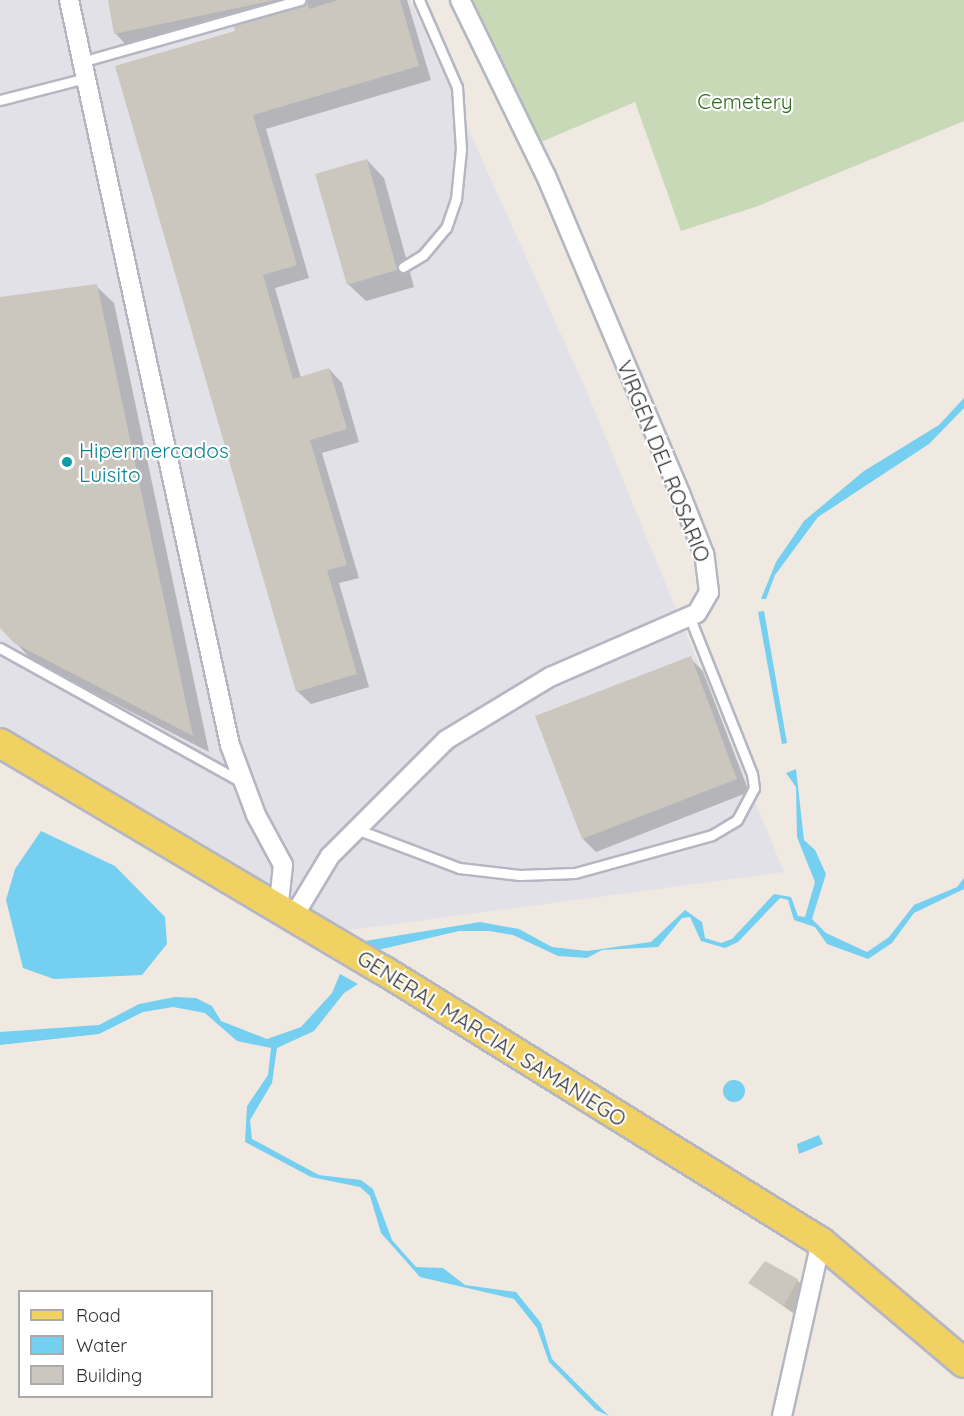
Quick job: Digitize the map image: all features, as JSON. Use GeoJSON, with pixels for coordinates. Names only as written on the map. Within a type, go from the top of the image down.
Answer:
{"type":"FeatureCollection","features":[{"type":"Feature","properties":{"kind":"main road","name":"GENERAL MARCIAL SAMANIEGO"},"geometry":{"type":"LineString","coordinates":[[0,743],[285,915],[383,970],[821,1242],[964,1363]]}},
{"type":"Feature","properties":{"kind":"street"},"geometry":{"type":"LineString","coordinates":[[69,0],[81,71],[230,745],[244,783],[283,865],[285,915]]}},
{"type":"Feature","properties":{"kind":"street","name":"VIRGEN DEL ROSARIO"},"geometry":{"type":"LineString","coordinates":[[285,915],[356,829],[446,740],[493,707],[689,616],[703,607],[709,592],[704,554],[545,174],[460,0]]}},
{"type":"Feature","properties":{"kind":"street"},"geometry":{"type":"LineString","coordinates":[[783,1416],[821,1242]]}},
{"type":"Feature","properties":{"kind":"lane"},"geometry":{"type":"LineString","coordinates":[[0,100],[81,71],[300,0]]}},
{"type":"Feature","properties":{"kind":"lane"},"geometry":{"type":"LineString","coordinates":[[403,267],[434,244],[446,228],[456,199],[461,149],[457,87],[419,0]]}},
{"type":"Feature","properties":{"kind":"lane"},"geometry":{"type":"LineString","coordinates":[[356,829],[459,868],[520,875],[575,873],[712,835],[737,820],[754,788],[752,774],[689,616]]}},
{"type":"Feature","properties":{"kind":"lane"},"geometry":{"type":"LineString","coordinates":[[0,648],[244,783]]}},
{"type":"Feature","properties":{"kind":"shaded area"},"geometry":{"type":"Polygon","coordinates":[[[0,0],[410,0],[587,392],[784,872],[320,934],[0,729],[0,0]]]}},
{"type":"Feature","properties":{"kind":"green space","name":"Cemetery"},"geometry":{"type":"Polygon","coordinates":[[[470,0],[964,0],[964,121],[758,206],[681,231],[635,102],[541,142],[470,0]]]}},
{"type":"Feature","properties":{"kind":"water"},"geometry":{"type":"Polygon","coordinates":[[[964,398],[964,408],[929,444],[818,517],[775,575],[766,599],[761,599],[776,562],[804,521],[864,471],[939,425],[964,398]]]}},
{"type":"Feature","properties":{"kind":"water"},"geometry":{"type":"Polygon","coordinates":[[[764,611],[787,743],[782,744],[758,612],[764,611]]]}},
{"type":"Feature","properties":{"kind":"water"},"geometry":{"type":"Polygon","coordinates":[[[796,769],[804,840],[815,850],[826,874],[812,919],[826,933],[867,952],[889,937],[914,905],[957,887],[964,878],[964,889],[914,913],[892,943],[868,959],[827,944],[815,927],[794,920],[788,900],[780,898],[738,942],[725,948],[701,941],[690,917],[682,918],[658,947],[602,950],[587,958],[558,956],[513,935],[489,931],[459,931],[378,950],[365,941],[480,922],[519,929],[552,947],[587,951],[651,942],[685,910],[702,922],[705,938],[721,943],[732,939],[774,894],[791,897],[798,916],[805,917],[815,882],[797,837],[796,787],[786,773],[796,769]]]}},
{"type":"Feature","properties":{"kind":"water"},"geometry":{"type":"Polygon","coordinates":[[[41,831],[115,866],[165,917],[167,944],[142,975],[54,979],[23,968],[6,900],[15,869],[41,831]]]}},
{"type":"Feature","properties":{"kind":"water"},"geometry":{"type":"Polygon","coordinates":[[[340,974],[358,984],[344,993],[314,1031],[277,1048],[272,1083],[250,1120],[252,1139],[319,1175],[361,1180],[373,1189],[392,1240],[416,1267],[443,1268],[465,1285],[516,1292],[541,1323],[552,1359],[609,1416],[596,1410],[549,1362],[537,1328],[514,1299],[420,1277],[381,1233],[370,1196],[360,1187],[311,1177],[245,1142],[247,1106],[268,1075],[271,1048],[237,1041],[205,1013],[173,1007],[143,1012],[99,1034],[0,1045],[0,1032],[99,1025],[139,1004],[175,997],[196,998],[212,1006],[221,1021],[267,1039],[301,1027],[332,993],[340,974]]]}},
{"type":"Feature","properties":{"kind":"water"},"geometry":{"type":"Polygon","coordinates":[[[734,1080],[744,1087],[745,1091],[738,1101],[734,1102],[724,1095],[723,1091],[730,1081],[734,1080]]]}},
{"type":"Feature","properties":{"kind":"water"},"geometry":{"type":"Polygon","coordinates":[[[819,1135],[823,1144],[799,1154],[797,1144],[819,1135]]]}},
{"type":"Feature","properties":{"kind":"building"},"geometry":{"type":"Polygon","coordinates":[[[108,0],[275,0],[114,34],[108,0]]]}},
{"type":"Feature","properties":{"kind":"building"},"geometry":{"type":"Polygon","coordinates":[[[307,0],[309,9],[338,0],[400,0],[419,66],[253,115],[297,265],[263,275],[293,379],[329,368],[347,429],[310,440],[347,565],[327,570],[357,674],[296,692],[115,66],[235,31],[234,26],[302,6],[307,0]]]}},
{"type":"Feature","properties":{"kind":"building"},"geometry":{"type":"Polygon","coordinates":[[[367,159],[397,270],[347,285],[315,174],[367,159]]]}},
{"type":"Feature","properties":{"kind":"building","name":"Hipermercados Luisito"},"geometry":{"type":"Polygon","coordinates":[[[97,284],[193,736],[14,643],[0,628],[0,297],[97,284]]]}},
{"type":"Feature","properties":{"kind":"building"},"geometry":{"type":"Polygon","coordinates":[[[691,656],[737,779],[582,839],[535,716],[691,656]]]}},
{"type":"Feature","properties":{"kind":"building"},"geometry":{"type":"Polygon","coordinates":[[[765,1261],[798,1279],[784,1306],[748,1283],[765,1261]]]}},
{"type":"Feature","properties":{"kind":"place","name":"Hipermercados Luisito"},"geometry":{"type":"Point","coordinates":[67,462]}}]}
